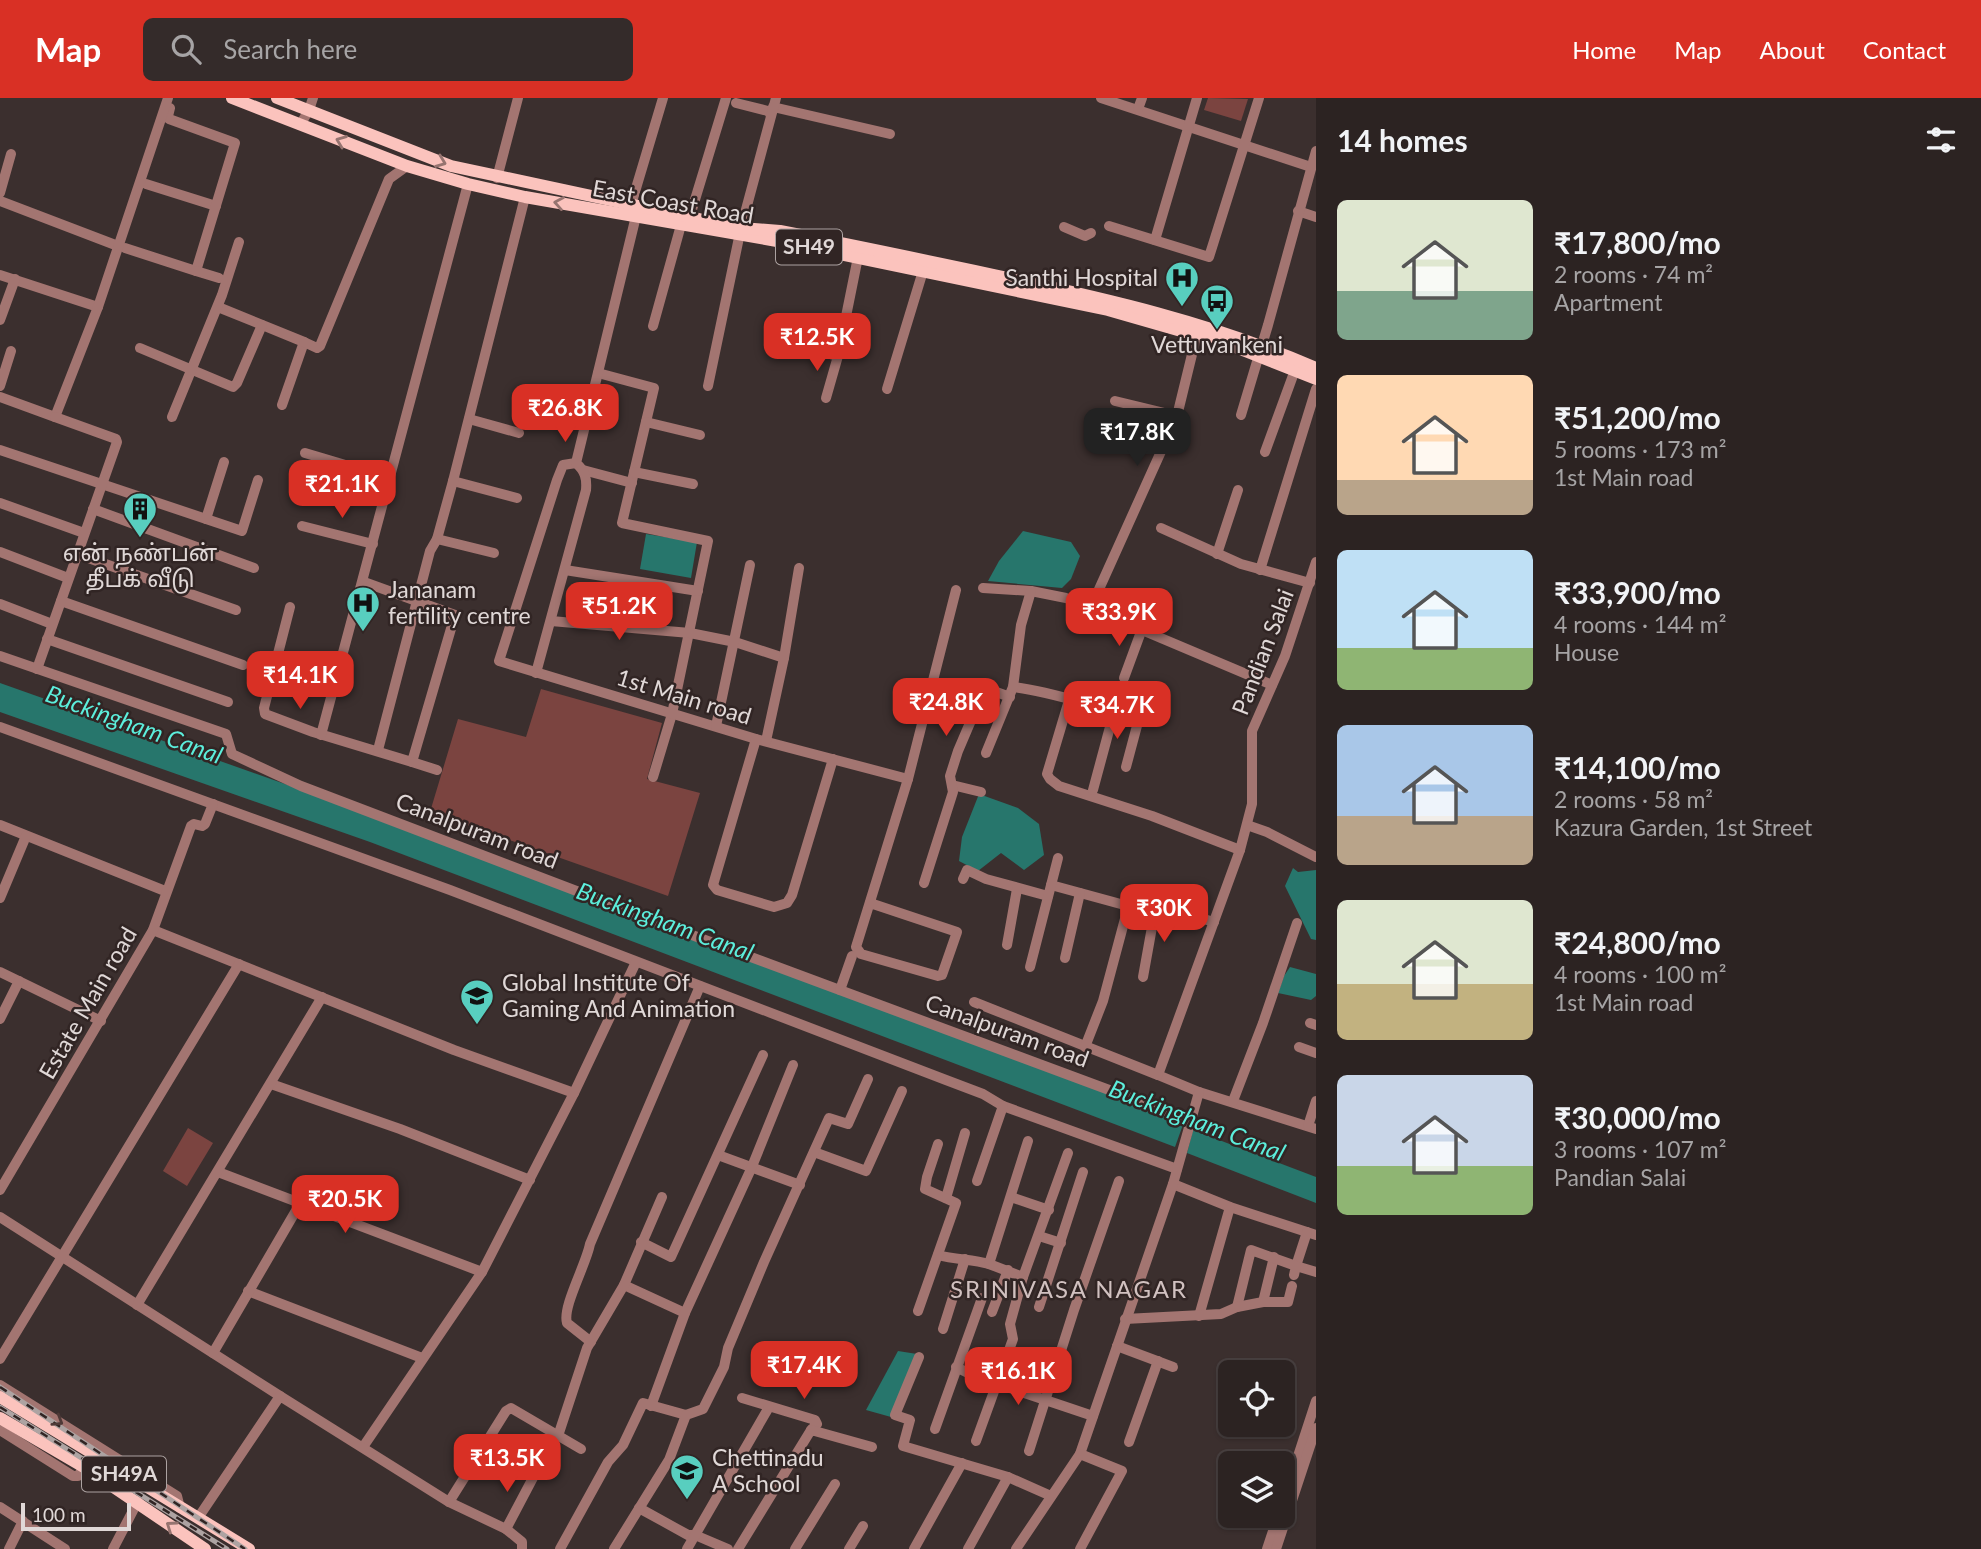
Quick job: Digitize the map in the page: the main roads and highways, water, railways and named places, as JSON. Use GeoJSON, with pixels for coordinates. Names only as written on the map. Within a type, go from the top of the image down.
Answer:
{"type":"FeatureCollection","features":[{"type":"Feature","properties":{"kind":"main road","name":"East Coast Road"},"geometry":{"type":"LineString","coordinates":[[232,98],[407,166],[468,184],[525,197],[635,209]]}},
{"type":"Feature","properties":{"kind":"main road","name":"East Coast Road"},"geometry":{"type":"LineString","coordinates":[[281,99],[311,104],[451,166],[685,220],[1108,310],[1316,367]]}},
{"type":"Feature","properties":{"kind":"main road","name":"East Coast Road"},"geometry":{"type":"LineString","coordinates":[[741,232],[780,231],[1050,286],[1202,325],[1260,350],[1316,379]]}},
{"type":"Feature","properties":{"kind":"main road","name":"SH49A"},"geometry":{"type":"LineString","coordinates":[[0,1398],[249,1549]]}},
{"type":"Feature","properties":{"kind":"main road","name":"SH49A"},"geometry":{"type":"LineString","coordinates":[[0,1418],[84,1467],[205,1549]]}},
{"type":"Feature","properties":{"kind":"water"},"geometry":{"type":"Polygon","coordinates":[[[1023,531],[1071,542],[1080,556],[1071,579],[1062,588],[988,581],[999,561],[1023,531]]]}},
{"type":"Feature","properties":{"kind":"water"},"geometry":{"type":"Polygon","coordinates":[[[646,534],[697,542],[691,578],[640,569],[646,534]]]}},
{"type":"Feature","properties":{"kind":"water"},"geometry":{"type":"Polygon","coordinates":[[[0,683],[378,817],[1185,1119],[1175,1147],[370,842],[0,712],[0,683]]]}},
{"type":"Feature","properties":{"kind":"water"},"geometry":{"type":"Polygon","coordinates":[[[979,794],[1018,808],[1039,824],[1044,855],[1024,870],[1001,853],[978,871],[959,861],[962,837],[979,794]]]}},
{"type":"Feature","properties":{"kind":"water"},"geometry":{"type":"Polygon","coordinates":[[[1293,868],[1298,872],[1316,870],[1316,940],[1311,939],[1285,886],[1293,868]]]}},
{"type":"Feature","properties":{"kind":"water"},"geometry":{"type":"Polygon","coordinates":[[[1290,967],[1316,974],[1316,996],[1311,1000],[1278,993],[1290,967]]]}},
{"type":"Feature","properties":{"kind":"water"},"geometry":{"type":"Polygon","coordinates":[[[1193,1130],[1316,1177],[1316,1203],[1187,1153],[1193,1130]]]}},
{"type":"Feature","properties":{"kind":"water"},"geometry":{"type":"Polygon","coordinates":[[[898,1351],[917,1354],[891,1417],[866,1410],[898,1351]]]}},
{"type":"Feature","properties":{"kind":"railway"},"geometry":{"type":"LineString","coordinates":[[0,1387],[245,1549]]}},
{"type":"Feature","properties":{"kind":"railway"},"geometry":{"type":"LineString","coordinates":[[0,1407],[227,1549]]}},
{"type":"Feature","properties":{"kind":"place","name":"Santhi Hospital"},"geometry":{"type":"Point","coordinates":[1182,308]}},
{"type":"Feature","properties":{"kind":"place","name":"Vettuvankeni"},"geometry":{"type":"Point","coordinates":[1217,331]}},
{"type":"Feature","properties":{"kind":"place","name":"என் நண்பன் தீபக் வீடு"},"geometry":{"type":"Point","coordinates":[140,539]}},
{"type":"Feature","properties":{"kind":"place","name":"Jananam fertility centre"},"geometry":{"type":"Point","coordinates":[363,633]}},
{"type":"Feature","properties":{"kind":"place","name":"Global Institute Of Gaming And Animation"},"geometry":{"type":"Point","coordinates":[477,1026]}},
{"type":"Feature","properties":{"kind":"place","name":"Chettinadu A School"},"geometry":{"type":"Point","coordinates":[687,1501]}},
{"type":"Feature","properties":{"kind":"district","name":"SRINIVASA NAGAR"},"geometry":{"type":"Point","coordinates":[1069,1290]}},
{"type":"Feature","properties":{"kind":"water label","name":"Buckingham Canal"},"geometry":{"type":"Point","coordinates":[134,725]}},
{"type":"Feature","properties":{"kind":"water label","name":"Buckingham Canal"},"geometry":{"type":"Point","coordinates":[665,922]}},
{"type":"Feature","properties":{"kind":"water label","name":"Buckingham Canal"},"geometry":{"type":"Point","coordinates":[1197,1121]}}]}
